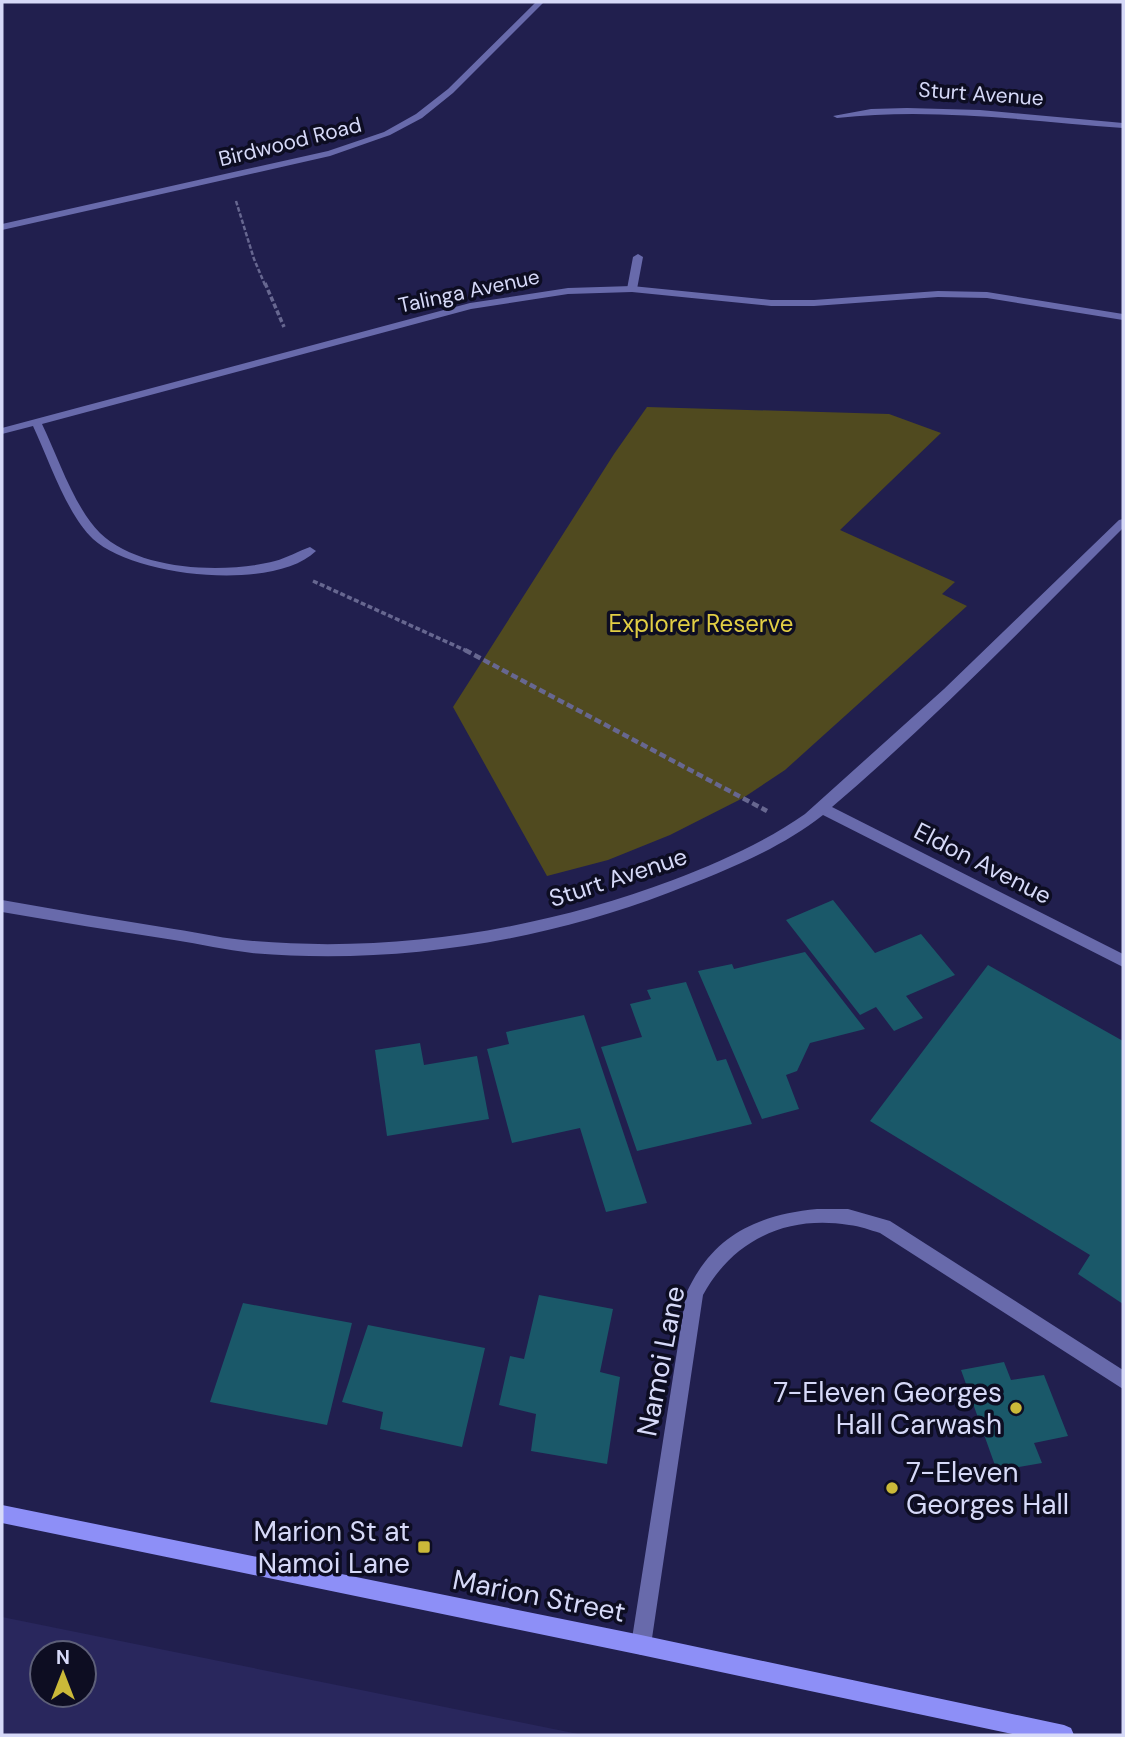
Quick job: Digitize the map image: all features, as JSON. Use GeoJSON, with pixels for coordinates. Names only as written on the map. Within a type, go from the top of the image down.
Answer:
{"type":"FeatureCollection","features":[{"type":"Feature","properties":{"kind":"main road","name":"Marion Street"},"geometry":{"type":"LineString","coordinates":[[2,1514],[642,1645],[1064,1735]]}},
{"type":"Feature","properties":{"kind":"street","name":"Birdwood Road"},"geometry":{"type":"LineString","coordinates":[[2,227],[330,153],[379,138],[439,101],[540,2]]}},
{"type":"Feature","properties":{"kind":"street","name":"Sturt Avenue"},"geometry":{"type":"LineString","coordinates":[[837,116],[907,110],[1123,126]]}},
{"type":"Feature","properties":{"kind":"street"},"geometry":{"type":"LineString","coordinates":[[632,289],[638,257]]}},
{"type":"Feature","properties":{"kind":"street","name":"Talinga Avenue"},"geometry":{"type":"LineString","coordinates":[[2,431],[501,300],[568,291],[632,289],[771,303],[814,303],[938,294],[987,295],[1123,317]]}},
{"type":"Feature","properties":{"kind":"street"},"geometry":{"type":"LineString","coordinates":[[36,422],[87,523],[110,547],[144,562],[226,570],[281,564],[310,551]]}},
{"type":"Feature","properties":{"kind":"street","name":"Sturt Avenue"},"geometry":{"type":"LineString","coordinates":[[2,906],[249,946],[315,950],[430,945],[516,931],[592,914],[665,890],[729,863],[796,827],[821,808],[936,705],[1123,522]]}},
{"type":"Feature","properties":{"kind":"street","name":"Eldon Avenue"},"geometry":{"type":"LineString","coordinates":[[821,808],[1123,961]]}},
{"type":"Feature","properties":{"kind":"street","name":"Namoi Lane"},"geometry":{"type":"LineString","coordinates":[[642,1645],[695,1294],[708,1269],[728,1248],[755,1233],[779,1224],[812,1217],[848,1217],[884,1226],[1123,1380]]}},
{"type":"Feature","properties":{"kind":"path"},"geometry":{"type":"LineString","coordinates":[[228,176],[254,259],[286,333],[300,351]]}},
{"type":"Feature","properties":{"kind":"path"},"geometry":{"type":"LineString","coordinates":[[281,564],[483,658],[796,827]]}},
{"type":"Feature","properties":{"kind":"shaded area"},"geometry":{"type":"Polygon","coordinates":[[[2,1617],[583,1735],[2,1735],[2,1617]]]}},
{"type":"Feature","properties":{"kind":"green space","name":"Explorer Reserve"},"geometry":{"type":"Polygon","coordinates":[[[647,407],[889,414],[941,433],[840,530],[955,582],[942,594],[967,606],[785,770],[743,798],[670,835],[608,860],[547,876],[453,707],[614,454],[647,407]]]}},
{"type":"Feature","properties":{"kind":"building"},"geometry":{"type":"Polygon","coordinates":[[[833,900],[875,953],[921,934],[955,975],[906,996],[923,1018],[894,1031],[876,1007],[860,1015],[786,920],[833,900]]]}},
{"type":"Feature","properties":{"kind":"building"},"geometry":{"type":"Polygon","coordinates":[[[805,952],[865,1029],[810,1043],[797,1071],[786,1075],[799,1109],[762,1119],[698,971],[732,964],[734,969],[805,952]]]}},
{"type":"Feature","properties":{"kind":"building"},"geometry":{"type":"Polygon","coordinates":[[[988,965],[1123,1041],[1123,1304],[1078,1274],[1090,1255],[870,1121],[988,965]]]}},
{"type":"Feature","properties":{"kind":"building"},"geometry":{"type":"Polygon","coordinates":[[[686,982],[717,1061],[726,1059],[752,1124],[637,1151],[601,1047],[642,1037],[630,1004],[651,999],[647,990],[686,982]]]}},
{"type":"Feature","properties":{"kind":"building"},"geometry":{"type":"Polygon","coordinates":[[[584,1015],[647,1203],[606,1212],[580,1128],[512,1143],[487,1049],[509,1044],[506,1032],[584,1015]]]}},
{"type":"Feature","properties":{"kind":"building"},"geometry":{"type":"Polygon","coordinates":[[[420,1043],[424,1065],[477,1056],[489,1119],[387,1136],[375,1050],[420,1043]]]}},
{"type":"Feature","properties":{"kind":"building"},"geometry":{"type":"Polygon","coordinates":[[[539,1295],[613,1309],[600,1372],[620,1377],[607,1464],[531,1451],[536,1414],[499,1405],[510,1356],[524,1359],[539,1295]]]}},
{"type":"Feature","properties":{"kind":"building"},"geometry":{"type":"Polygon","coordinates":[[[243,1303],[352,1323],[327,1425],[210,1402],[243,1303]]]}},
{"type":"Feature","properties":{"kind":"building"},"geometry":{"type":"Polygon","coordinates":[[[368,1325],[485,1348],[462,1447],[380,1429],[383,1412],[342,1402],[368,1325]]]}},
{"type":"Feature","properties":{"kind":"building","name":"7-Eleven Georges Hall Carwash"},"geometry":{"type":"Polygon","coordinates":[[[1004,1362],[1011,1380],[1044,1375],[1068,1436],[1034,1443],[1042,1463],[997,1471],[961,1370],[1004,1362]]]}},
{"type":"Feature","properties":{"kind":"place","name":"7-Eleven Georges Hall Carwash"},"geometry":{"type":"Point","coordinates":[1016,1408]}},
{"type":"Feature","properties":{"kind":"place","name":"7-Eleven Georges Hall"},"geometry":{"type":"Point","coordinates":[892,1488]}},
{"type":"Feature","properties":{"kind":"place","name":"Marion St at Namoi Lane"},"geometry":{"type":"Point","coordinates":[424,1547]}}]}
